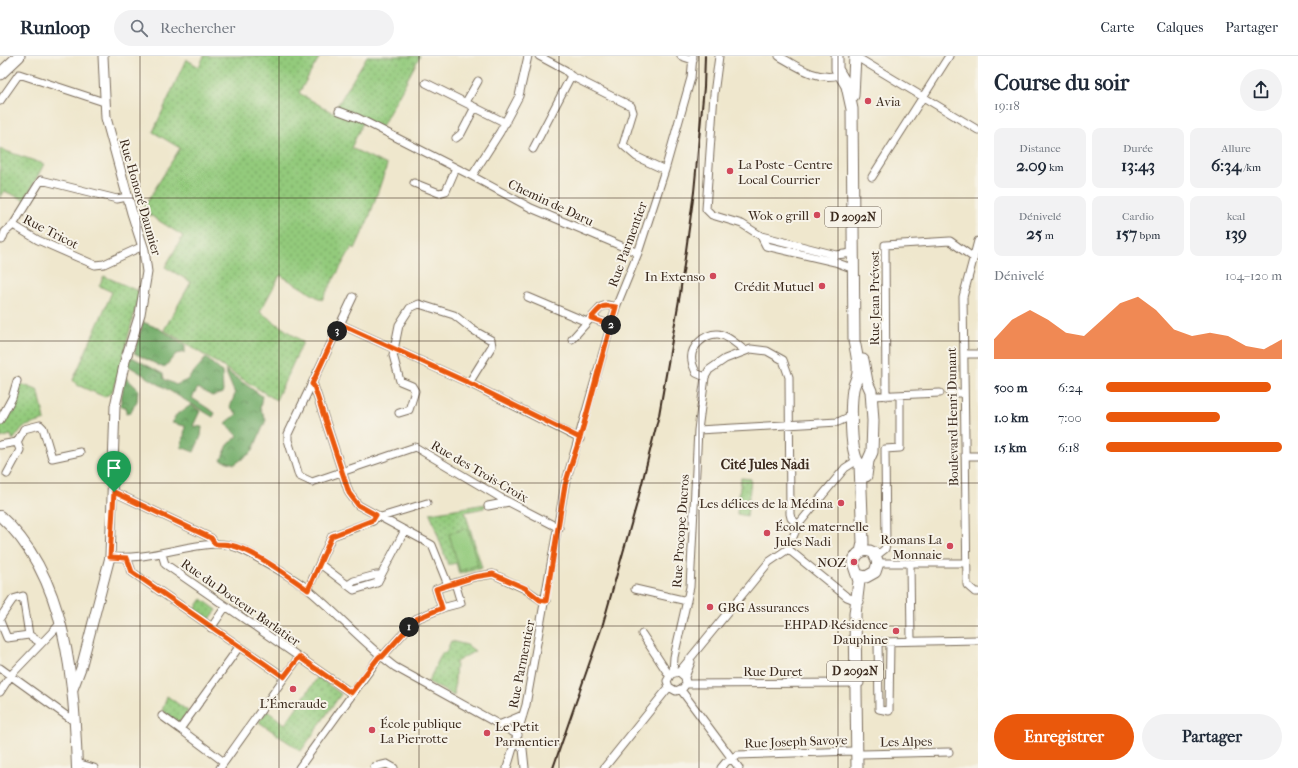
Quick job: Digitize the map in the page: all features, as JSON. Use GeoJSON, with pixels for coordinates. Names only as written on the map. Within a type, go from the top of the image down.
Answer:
{"type":"FeatureCollection","features":[{"type":"Feature","properties":{"kind":"main road"},"geometry":{"type":"LineString","coordinates":[[0,74],[19,56]]}},
{"type":"Feature","properties":{"kind":"main road"},"geometry":{"type":"LineString","coordinates":[[837,56],[837,69],[847,74],[855,56]]}},
{"type":"Feature","properties":{"kind":"main road","name":"D 2092N"},"geometry":{"type":"LineString","coordinates":[[847,74],[852,108],[854,325],[862,383]]}},
{"type":"Feature","properties":{"kind":"main road"},"geometry":{"type":"LineString","coordinates":[[859,462],[872,452],[873,443],[871,388],[862,383],[853,388],[852,429],[854,454],[859,462],[863,543],[871,555],[875,572],[864,576],[853,563],[856,555],[871,555]]}},
{"type":"Feature","properties":{"kind":"main road"},"geometry":{"type":"LineString","coordinates":[[0,516],[17,534],[35,560],[48,588],[74,669],[73,689],[77,765]]}},
{"type":"Feature","properties":{"kind":"main road","name":"D 2092N"},"geometry":{"type":"LineString","coordinates":[[857,768],[859,752],[858,602],[864,576]]}},
{"type":"Feature","properties":{"kind":"main road","name":"D 2092N"},"geometry":{"type":"LineString","coordinates":[[859,752],[862,768]]}},
{"type":"Feature","properties":{"kind":"street","name":"Rue Honoré Daumier"},"geometry":{"type":"LineString","coordinates":[[74,669],[85,650],[110,557],[114,492],[115,406],[125,361],[140,314],[146,288],[147,265],[143,246],[111,141],[104,102],[103,56]]}},
{"type":"Feature","properties":{"kind":"street"},"geometry":{"type":"LineString","coordinates":[[472,176],[506,123],[519,96],[528,56]]}},
{"type":"Feature","properties":{"kind":"street"},"geometry":{"type":"LineString","coordinates":[[539,56],[565,70],[571,76],[631,106],[633,112],[623,145],[637,157],[665,170]]}},
{"type":"Feature","properties":{"kind":"street"},"geometry":{"type":"LineString","coordinates":[[680,56],[693,58]]}},
{"type":"Feature","properties":{"kind":"street"},"geometry":{"type":"LineString","coordinates":[[719,56],[714,94],[706,209],[712,215],[742,224],[761,236],[835,258],[854,269]]}},
{"type":"Feature","properties":{"kind":"street"},"geometry":{"type":"LineString","coordinates":[[779,56],[814,75],[829,78],[847,74],[863,64],[868,64]]}},
{"type":"Feature","properties":{"kind":"street"},"geometry":{"type":"LineString","coordinates":[[855,56],[978,130]]}},
{"type":"Feature","properties":{"kind":"street"},"geometry":{"type":"LineString","coordinates":[[872,177],[949,56]]}},
{"type":"Feature","properties":{"kind":"street","name":"Rue Parmentier"},"geometry":{"type":"LineString","coordinates":[[507,768],[523,715],[546,601],[565,485],[580,438],[616,307],[638,253],[665,170],[691,78],[693,58]]}},
{"type":"Feature","properties":{"kind":"street"},"geometry":{"type":"LineString","coordinates":[[0,101],[20,74],[104,102]]}},
{"type":"Feature","properties":{"kind":"street"},"geometry":{"type":"LineString","coordinates":[[534,149],[571,76]]}},
{"type":"Feature","properties":{"kind":"street"},"geometry":{"type":"LineString","coordinates":[[466,102],[478,81]]}},
{"type":"Feature","properties":{"kind":"street"},"geometry":{"type":"LineString","coordinates":[[426,83],[506,123]]}},
{"type":"Feature","properties":{"kind":"street"},"geometry":{"type":"LineString","coordinates":[[456,138],[461,134],[475,107]]}},
{"type":"Feature","properties":{"kind":"street","name":"Chemin de Daru"},"geometry":{"type":"LineString","coordinates":[[339,111],[359,119],[472,176],[531,208],[638,253]]}},
{"type":"Feature","properties":{"kind":"street"},"geometry":{"type":"LineString","coordinates":[[414,183],[438,193],[446,191],[456,168]]}},
{"type":"Feature","properties":{"kind":"street","name":"Rue Tricot"},"geometry":{"type":"LineString","coordinates":[[127,197],[117,199],[41,180],[13,225],[38,240],[95,265],[104,264],[143,246]]}},
{"type":"Feature","properties":{"kind":"street"},"geometry":{"type":"LineString","coordinates":[[2,240],[5,232],[13,225]]}},
{"type":"Feature","properties":{"kind":"street","name":"Rue Jean Prévost"},"geometry":{"type":"LineString","coordinates":[[886,396],[885,244],[950,241],[974,258]]}},
{"type":"Feature","properties":{"kind":"street","name":"Boulevard Henri Dunant"},"geometry":{"type":"LineString","coordinates":[[976,592],[967,585],[966,563],[964,289],[978,241]]}},
{"type":"Feature","properties":{"kind":"street"},"geometry":{"type":"LineString","coordinates":[[835,258],[853,253]]}},
{"type":"Feature","properties":{"kind":"street"},"geometry":{"type":"LineString","coordinates":[[299,768],[351,693],[381,656],[416,619],[442,608],[461,603],[432,544],[358,505],[353,500],[342,472],[314,386],[312,384],[352,297]]}},
{"type":"Feature","properties":{"kind":"street"},"geometry":{"type":"LineString","coordinates":[[528,297],[589,320],[611,325]]}},
{"type":"Feature","properties":{"kind":"street"},"geometry":{"type":"LineString","coordinates":[[399,412],[409,410],[415,391],[412,386],[400,381],[393,355],[399,325],[410,308],[418,304],[454,315],[474,330],[491,340],[492,346],[477,373],[469,383]]}},
{"type":"Feature","properties":{"kind":"street"},"geometry":{"type":"LineString","coordinates":[[572,339],[601,307],[607,305],[616,307]]}},
{"type":"Feature","properties":{"kind":"street"},"geometry":{"type":"LineString","coordinates":[[340,324],[469,383],[580,438]]}},
{"type":"Feature","properties":{"kind":"street"},"geometry":{"type":"LineString","coordinates":[[744,350],[733,341],[719,333],[705,336],[696,345],[691,360],[696,373],[705,377],[710,370],[725,358],[744,350],[751,349],[767,351],[784,360],[789,377],[788,425],[790,514],[791,518],[798,525]]}},
{"type":"Feature","properties":{"kind":"street"},"geometry":{"type":"LineString","coordinates":[[964,354],[978,354]]}},
{"type":"Feature","properties":{"kind":"street","name":"Rue Procope Ducros"},"geometry":{"type":"LineString","coordinates":[[669,687],[667,681],[679,678],[674,657],[690,587],[698,430],[705,377]]}},
{"type":"Feature","properties":{"kind":"street"},"geometry":{"type":"LineString","coordinates":[[0,420],[12,398],[17,381]]}},
{"type":"Feature","properties":{"kind":"street","name":"Rue des Trois-Croix"},"geometry":{"type":"LineString","coordinates":[[312,384],[288,434],[288,440],[299,476],[312,482],[415,447],[509,502],[559,528]]}},
{"type":"Feature","properties":{"kind":"street"},"geometry":{"type":"LineString","coordinates":[[872,396],[900,396],[940,393]]}},
{"type":"Feature","properties":{"kind":"street"},"geometry":{"type":"LineString","coordinates":[[950,393],[964,393]]}},
{"type":"Feature","properties":{"kind":"street"},"geometry":{"type":"LineString","coordinates":[[871,555],[885,549],[886,545],[885,449],[900,448],[900,396]]}},
{"type":"Feature","properties":{"kind":"street"},"geometry":{"type":"LineString","coordinates":[[698,430],[838,422],[853,415]]}},
{"type":"Feature","properties":{"kind":"street"},"geometry":{"type":"LineString","coordinates":[[838,422],[852,429]]}},
{"type":"Feature","properties":{"kind":"street"},"geometry":{"type":"LineString","coordinates":[[7,474],[20,450],[17,442],[24,429],[40,425],[43,428],[52,458],[80,452]]}},
{"type":"Feature","properties":{"kind":"street"},"geometry":{"type":"LineString","coordinates":[[0,445],[17,442]]}},
{"type":"Feature","properties":{"kind":"street"},"geometry":{"type":"LineString","coordinates":[[965,456],[978,456]]}},
{"type":"Feature","properties":{"kind":"street"},"geometry":{"type":"LineString","coordinates":[[679,678],[687,663],[769,562],[788,549],[798,525],[845,468],[859,462]]}},
{"type":"Feature","properties":{"kind":"street"},"geometry":{"type":"LineString","coordinates":[[114,492],[211,538],[215,544],[231,545],[282,571],[308,590],[381,656],[404,672],[499,726],[517,738],[522,745],[525,768]]}},
{"type":"Feature","properties":{"kind":"street"},"geometry":{"type":"LineString","coordinates":[[488,506],[509,502]]}},
{"type":"Feature","properties":{"kind":"street"},"geometry":{"type":"LineString","coordinates":[[308,590],[332,536],[373,520],[379,516],[427,503]]}},
{"type":"Feature","properties":{"kind":"street"},"geometry":{"type":"LineString","coordinates":[[320,564],[354,590],[377,583],[405,530]]}},
{"type":"Feature","properties":{"kind":"street","name":"Rue du Docteur Barlatier"},"geometry":{"type":"LineString","coordinates":[[110,557],[127,558],[162,554],[215,544]]}},
{"type":"Feature","properties":{"kind":"street"},"geometry":{"type":"LineString","coordinates":[[788,549],[847,597],[858,602]]}},
{"type":"Feature","properties":{"kind":"street","name":"Rue du Docteur Barlatier"},"geometry":{"type":"LineString","coordinates":[[162,554],[165,564],[351,693]]}},
{"type":"Feature","properties":{"kind":"street"},"geometry":{"type":"LineString","coordinates":[[871,555],[910,563],[966,563]]}},
{"type":"Feature","properties":{"kind":"street"},"geometry":{"type":"LineString","coordinates":[[127,558],[132,572],[284,677]]}},
{"type":"Feature","properties":{"kind":"street"},"geometry":{"type":"LineString","coordinates":[[910,563],[911,640]]}},
{"type":"Feature","properties":{"kind":"street"},"geometry":{"type":"LineString","coordinates":[[442,608],[436,589],[474,577],[493,574],[525,588],[540,600],[546,601]]}},
{"type":"Feature","properties":{"kind":"street"},"geometry":{"type":"LineString","coordinates":[[635,589],[687,601]]}},
{"type":"Feature","properties":{"kind":"street"},"geometry":{"type":"LineString","coordinates":[[1,614],[13,599],[23,596],[29,634],[41,643]]}},
{"type":"Feature","properties":{"kind":"street"},"geometry":{"type":"LineString","coordinates":[[211,628],[226,606]]}},
{"type":"Feature","properties":{"kind":"street"},"geometry":{"type":"LineString","coordinates":[[0,621],[2,633],[7,638],[29,634]]}},
{"type":"Feature","properties":{"kind":"street"},"geometry":{"type":"LineString","coordinates":[[0,692],[11,675],[60,624]]}},
{"type":"Feature","properties":{"kind":"street"},"geometry":{"type":"LineString","coordinates":[[642,634],[679,678],[739,768]]}},
{"type":"Feature","properties":{"kind":"street"},"geometry":{"type":"LineString","coordinates":[[890,642],[889,710],[879,709],[878,642],[911,640],[978,640]]}},
{"type":"Feature","properties":{"kind":"street"},"geometry":{"type":"LineString","coordinates":[[180,729],[239,647]]}},
{"type":"Feature","properties":{"kind":"street"},"geometry":{"type":"LineString","coordinates":[[679,678],[695,654]]}},
{"type":"Feature","properties":{"kind":"street"},"geometry":{"type":"LineString","coordinates":[[162,716],[180,729],[222,765],[299,657]]}},
{"type":"Feature","properties":{"kind":"street"},"geometry":{"type":"LineString","coordinates":[[674,657],[680,663],[687,663]]}},
{"type":"Feature","properties":{"kind":"street"},"geometry":{"type":"LineString","coordinates":[[0,668],[75,722]]}},
{"type":"Feature","properties":{"kind":"street","name":"Rue Duret"},"geometry":{"type":"LineString","coordinates":[[669,687],[676,691],[679,678],[858,683]]}},
{"type":"Feature","properties":{"kind":"street"},"geometry":{"type":"LineString","coordinates":[[604,768],[669,687]]}},
{"type":"Feature","properties":{"kind":"street"},"geometry":{"type":"LineString","coordinates":[[499,726],[523,715]]}},
{"type":"Feature","properties":{"kind":"street"},"geometry":{"type":"LineString","coordinates":[[513,751],[524,758]]}},
{"type":"Feature","properties":{"kind":"street","name":"Rue Joseph Savoye"},"geometry":{"type":"LineString","coordinates":[[731,757],[737,755],[859,752]]}},
{"type":"Feature","properties":{"kind":"street","name":"Les Alpes"},"geometry":{"type":"LineString","coordinates":[[859,752],[949,752]]}},
{"type":"Feature","properties":{"kind":"street"},"geometry":{"type":"LineString","coordinates":[[721,768],[731,757]]}},
{"type":"Feature","properties":{"kind":"street"},"geometry":{"type":"LineString","coordinates":[[374,767],[387,764],[394,768]]}},
{"type":"Feature","properties":{"kind":"street"},"geometry":{"type":"LineString","coordinates":[[77,765],[94,768]]}},
{"type":"Feature","properties":{"kind":"green space"},"geometry":{"type":"Polygon","coordinates":[[[204,56],[320,56],[299,93],[333,113],[367,56],[420,56],[381,128],[364,120],[351,148],[387,165],[369,218],[355,249],[352,247],[322,300],[280,275],[260,312],[303,342],[276,400],[164,330],[191,282],[165,267],[183,236],[142,210],[180,148],[153,132],[186,59],[199,67],[204,56]]]}},
{"type":"Feature","properties":{"kind":"green space"},"geometry":{"type":"Polygon","coordinates":[[[0,149],[44,164],[25,200],[4,191],[0,198],[0,149]]]}},
{"type":"Feature","properties":{"kind":"green space"},"geometry":{"type":"Polygon","coordinates":[[[104,276],[140,292],[118,375],[112,392],[105,397],[77,385],[73,380],[112,292],[99,286],[104,276]]]}},
{"type":"Feature","properties":{"kind":"green space"},"geometry":{"type":"Polygon","coordinates":[[[143,322],[160,329],[185,345],[185,352],[176,354],[164,368],[134,353],[143,322]]]}},
{"type":"Feature","properties":{"kind":"green space"},"geometry":{"type":"Polygon","coordinates":[[[130,356],[163,374],[164,379],[176,385],[187,380],[206,358],[222,372],[223,393],[212,396],[198,388],[192,398],[215,413],[213,417],[127,365],[130,356]]]}},
{"type":"Feature","properties":{"kind":"green space"},"geometry":{"type":"Polygon","coordinates":[[[225,370],[262,396],[260,408],[266,420],[252,452],[235,464],[221,460],[228,445],[238,436],[226,423],[237,414],[230,407],[235,394],[225,370]]]}},
{"type":"Feature","properties":{"kind":"green space"},"geometry":{"type":"Polygon","coordinates":[[[125,377],[138,389],[137,401],[130,413],[126,414],[126,407],[120,406],[125,377]]]}},
{"type":"Feature","properties":{"kind":"green space"},"geometry":{"type":"Polygon","coordinates":[[[21,384],[37,390],[39,393],[45,420],[23,427],[13,440],[11,435],[0,438],[0,426],[21,384]]]}},
{"type":"Feature","properties":{"kind":"green space"},"geometry":{"type":"Polygon","coordinates":[[[191,405],[200,411],[193,426],[202,427],[201,436],[194,452],[181,447],[185,426],[172,423],[176,415],[191,405]]]}},
{"type":"Feature","properties":{"kind":"green space"},"geometry":{"type":"Polygon","coordinates":[[[741,478],[751,479],[747,516],[737,514],[741,478]]]}},
{"type":"Feature","properties":{"kind":"green space"},"geometry":{"type":"Polygon","coordinates":[[[486,504],[484,508],[465,512],[482,568],[459,574],[456,563],[448,565],[430,513],[486,504]]]}},
{"type":"Feature","properties":{"kind":"green space"},"geometry":{"type":"Polygon","coordinates":[[[467,528],[478,565],[460,571],[449,534],[467,528]]]}},
{"type":"Feature","properties":{"kind":"green space"},"geometry":{"type":"Polygon","coordinates":[[[202,599],[217,610],[209,620],[194,610],[202,599]]]}},
{"type":"Feature","properties":{"kind":"green space"},"geometry":{"type":"Polygon","coordinates":[[[451,641],[467,645],[475,651],[456,662],[454,696],[428,682],[442,653],[446,652],[451,641]]]}},
{"type":"Feature","properties":{"kind":"green space"},"geometry":{"type":"Polygon","coordinates":[[[318,677],[341,694],[301,751],[259,722],[267,711],[285,724],[318,677]]]}},
{"type":"Feature","properties":{"kind":"green space"},"geometry":{"type":"Polygon","coordinates":[[[167,696],[188,711],[179,724],[162,711],[167,696]]]}},
{"type":"Feature","properties":{"kind":"railway"},"geometry":{"type":"LineString","coordinates":[[553,768],[602,627],[637,503],[659,415],[680,294],[694,192],[704,87],[705,56]]}},
{"type":"Feature","properties":{"kind":"place","name":"Avia"},"geometry":{"type":"Point","coordinates":[868,101]}},
{"type":"Feature","properties":{"kind":"place","name":"La Poste - Centre Local Courrier"},"geometry":{"type":"Point","coordinates":[730,171]}},
{"type":"Feature","properties":{"kind":"place","name":"Wok o grill"},"geometry":{"type":"Point","coordinates":[817,215]}},
{"type":"Feature","properties":{"kind":"place","name":"In Extenso"},"geometry":{"type":"Point","coordinates":[713,276]}},
{"type":"Feature","properties":{"kind":"place","name":"Crédit Mutuel"},"geometry":{"type":"Point","coordinates":[822,286]}},
{"type":"Feature","properties":{"kind":"place","name":"Les délices de la Médina"},"geometry":{"type":"Point","coordinates":[841,503]}},
{"type":"Feature","properties":{"kind":"place","name":"École maternelle Jules Nadi"},"geometry":{"type":"Point","coordinates":[767,533]}},
{"type":"Feature","properties":{"kind":"place","name":"Romans La Monnaie"},"geometry":{"type":"Point","coordinates":[950,546]}},
{"type":"Feature","properties":{"kind":"place","name":"NOZ"},"geometry":{"type":"Point","coordinates":[854,562]}},
{"type":"Feature","properties":{"kind":"place","name":"GBG Assurances"},"geometry":{"type":"Point","coordinates":[710,607]}},
{"type":"Feature","properties":{"kind":"place","name":"EHPAD Résidence Dauphine"},"geometry":{"type":"Point","coordinates":[896,631]}},
{"type":"Feature","properties":{"kind":"place","name":"L'Émeraude"},"geometry":{"type":"Point","coordinates":[293,689]}},
{"type":"Feature","properties":{"kind":"place","name":"École publique La Pierrotte"},"geometry":{"type":"Point","coordinates":[372,730]}},
{"type":"Feature","properties":{"kind":"place","name":"Le Petit Parmentier"},"geometry":{"type":"Point","coordinates":[487,733]}},
{"type":"Feature","properties":{"kind":"district","name":"Cité Jules Nadi"},"geometry":{"type":"Point","coordinates":[765,464]}},
{"type":"Feature","properties":{"kind":"route"},"geometry":{"type":"LineString","coordinates":[[114,492],[110,557],[127,558],[132,572],[284,677],[299,657],[351,693],[378,658],[380,656],[382,657],[416,619],[442,608],[436,589],[474,577],[493,574],[525,588],[540,600],[546,601],[565,485],[580,438],[611,325],[591,318],[601,307],[607,305],[616,307],[580,438],[573,436],[469,383],[340,324],[312,384],[314,386],[349,493],[358,505],[376,515],[373,520],[332,536],[308,590],[282,571],[252,555],[231,545],[215,544],[211,538],[114,492]]}}]}
